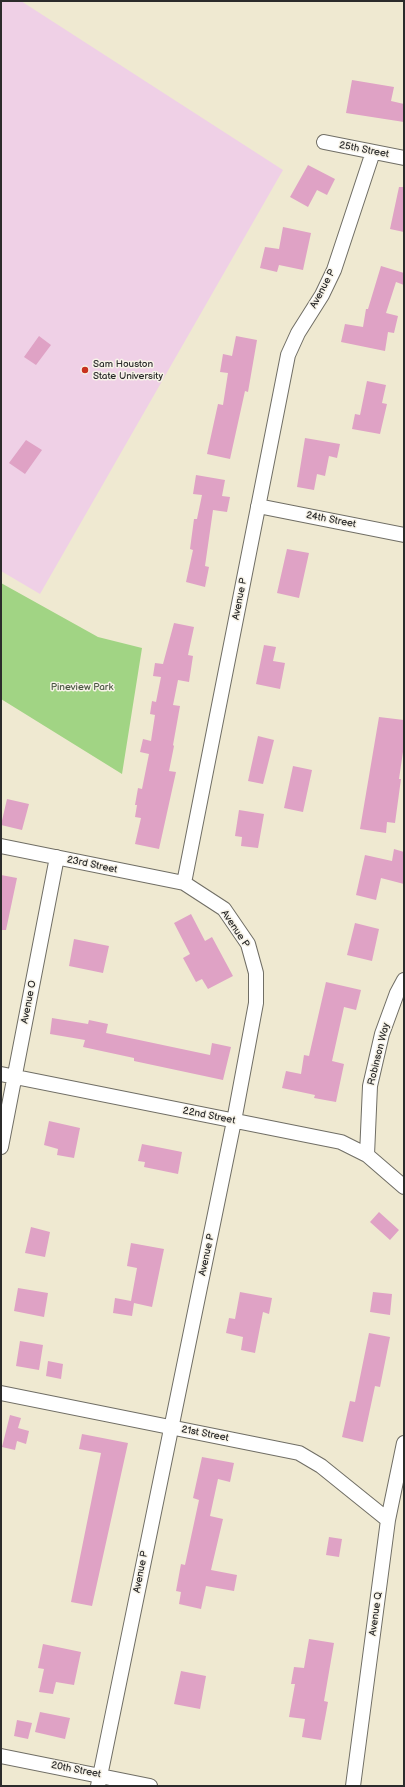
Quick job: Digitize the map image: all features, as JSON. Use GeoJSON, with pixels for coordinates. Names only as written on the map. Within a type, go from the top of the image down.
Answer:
{"type":"FeatureCollection","features":[{"type":"Feature","properties":{"kind":"street","name":"25th Street"},"geometry":{"type":"LineString","coordinates":[[324,142],[404,158]]}},
{"type":"Feature","properties":{"kind":"street","name":"Avenue P"},"geometry":{"type":"LineString","coordinates":[[99,1781],[234,1120],[256,1003],[256,973],[248,944],[224,909],[184,883],[288,354],[298,333],[322,295],[334,270],[372,152]]}},
{"type":"Feature","properties":{"kind":"street","name":"24th Street"},"geometry":{"type":"LineString","coordinates":[[258,506],[404,535]]}},
{"type":"Feature","properties":{"kind":"street","name":"23rd Street"},"geometry":{"type":"LineString","coordinates":[[1,846],[184,883]]}},
{"type":"Feature","properties":{"kind":"street","name":"Avenue O"},"geometry":{"type":"LineString","coordinates":[[1,1147],[57,857]]}},
{"type":"Feature","properties":{"kind":"street","name":"Robinson Way"},"geometry":{"type":"LineString","coordinates":[[367,1155],[370,1086],[382,1034],[397,993],[404,980]]}},
{"type":"Feature","properties":{"kind":"street","name":"22nd Street"},"geometry":{"type":"LineString","coordinates":[[1,1074],[341,1142],[367,1155],[404,1187]]}},
{"type":"Feature","properties":{"kind":"street","name":"21st Street"},"geometry":{"type":"LineString","coordinates":[[1,1392],[299,1453],[321,1466],[388,1520]]}},
{"type":"Feature","properties":{"kind":"street","name":"Avenue Q"},"geometry":{"type":"LineString","coordinates":[[353,1786],[388,1520],[404,1443]]}},
{"type":"Feature","properties":{"kind":"street","name":"20th Street"},"geometry":{"type":"LineString","coordinates":[[1,1756],[99,1781],[150,1786]]}},
{"type":"Feature","properties":{"kind":"shaded area","name":"Sam Houston State University"},"geometry":{"type":"Polygon","coordinates":[[[1,1],[21,1],[283,170],[40,594],[1,571],[1,1]]]}},
{"type":"Feature","properties":{"kind":"green space","name":"Pineview Park"},"geometry":{"type":"Polygon","coordinates":[[[1,583],[98,637],[142,648],[122,774],[1,699],[1,583]]]}},
{"type":"Feature","properties":{"kind":"building"},"geometry":{"type":"Polygon","coordinates":[[[352,80],[394,87],[391,101],[404,104],[404,122],[346,113],[352,80]]]}},
{"type":"Feature","properties":{"kind":"building"},"geometry":{"type":"Polygon","coordinates":[[[308,165],[335,179],[327,195],[317,190],[308,207],[290,197],[308,165]]]}},
{"type":"Feature","properties":{"kind":"building"},"geometry":{"type":"Polygon","coordinates":[[[399,187],[404,187],[404,232],[390,229],[399,187]]]}},
{"type":"Feature","properties":{"kind":"building"},"geometry":{"type":"Polygon","coordinates":[[[283,227],[311,233],[303,270],[279,265],[277,272],[260,268],[265,247],[279,249],[283,227]]]}},
{"type":"Feature","properties":{"kind":"building"},"geometry":{"type":"Polygon","coordinates":[[[381,266],[404,273],[404,285],[396,282],[386,313],[398,316],[394,333],[388,332],[385,351],[341,342],[345,324],[363,327],[366,309],[368,309],[381,266]]]}},
{"type":"Feature","properties":{"kind":"building"},"geometry":{"type":"Polygon","coordinates":[[[39,336],[51,345],[36,365],[24,357],[39,336]]]}},
{"type":"Feature","properties":{"kind":"building"},"geometry":{"type":"Polygon","coordinates":[[[236,336],[257,340],[248,392],[245,391],[230,459],[207,454],[218,404],[223,405],[228,373],[220,372],[223,354],[232,356],[236,336]]]}},
{"type":"Feature","properties":{"kind":"building"},"geometry":{"type":"Polygon","coordinates":[[[367,381],[386,385],[382,403],[387,404],[380,434],[352,429],[355,414],[360,415],[367,381]]]}},
{"type":"Feature","properties":{"kind":"building"},"geometry":{"type":"Polygon","coordinates":[[[305,438],[340,444],[337,458],[329,456],[325,476],[317,474],[314,490],[297,487],[305,438]]]}},
{"type":"Feature","properties":{"kind":"building"},"geometry":{"type":"Polygon","coordinates":[[[26,440],[42,450],[25,474],[9,463],[26,440]]]}},
{"type":"Feature","properties":{"kind":"building"},"geometry":{"type":"Polygon","coordinates":[[[196,475],[225,480],[222,496],[230,497],[227,512],[213,510],[205,566],[209,567],[205,587],[186,582],[193,550],[190,549],[194,519],[197,519],[202,495],[193,494],[196,475]]]}},
{"type":"Feature","properties":{"kind":"building"},"geometry":{"type":"Polygon","coordinates":[[[287,549],[309,553],[299,598],[277,593],[287,549]]]}},
{"type":"Feature","properties":{"kind":"building"},"geometry":{"type":"Polygon","coordinates":[[[174,623],[194,627],[188,655],[193,656],[189,682],[178,680],[173,705],[180,706],[169,771],[176,772],[159,849],[135,844],[141,818],[135,817],[137,805],[135,805],[138,788],[142,789],[149,754],[140,752],[143,739],[151,741],[155,715],[150,714],[152,701],[156,702],[161,677],[153,676],[155,663],[163,664],[174,623]]]}},
{"type":"Feature","properties":{"kind":"building"},"geometry":{"type":"Polygon","coordinates":[[[264,645],[276,647],[273,661],[285,663],[280,689],[256,684],[264,645]]]}},
{"type":"Feature","properties":{"kind":"building"},"geometry":{"type":"Polygon","coordinates":[[[379,717],[404,720],[404,745],[395,823],[387,822],[386,833],[360,829],[379,717]]]}},
{"type":"Feature","properties":{"kind":"building"},"geometry":{"type":"Polygon","coordinates":[[[258,736],[274,740],[263,784],[248,781],[258,736]]]}},
{"type":"Feature","properties":{"kind":"building"},"geometry":{"type":"Polygon","coordinates":[[[293,766],[312,770],[303,812],[284,808],[293,766]]]}},
{"type":"Feature","properties":{"kind":"building"},"geometry":{"type":"Polygon","coordinates":[[[7,799],[29,804],[22,830],[1,825],[7,799]]]}},
{"type":"Feature","properties":{"kind":"building"},"geometry":{"type":"Polygon","coordinates":[[[239,810],[264,814],[258,848],[241,846],[242,837],[235,836],[239,810]]]}},
{"type":"Feature","properties":{"kind":"building"},"geometry":{"type":"Polygon","coordinates":[[[394,849],[404,852],[404,884],[381,878],[376,900],[356,895],[365,855],[392,861],[394,849]]]}},
{"type":"Feature","properties":{"kind":"building"},"geometry":{"type":"Polygon","coordinates":[[[1,875],[17,878],[6,930],[1,930],[1,875]]]}},
{"type":"Feature","properties":{"kind":"building"},"geometry":{"type":"Polygon","coordinates":[[[191,914],[205,941],[212,937],[233,976],[208,989],[202,979],[196,982],[183,958],[190,954],[174,923],[191,914]]]}},
{"type":"Feature","properties":{"kind":"building"},"geometry":{"type":"Polygon","coordinates":[[[355,923],[379,929],[372,961],[347,955],[355,923]]]}},
{"type":"Feature","properties":{"kind":"building"},"geometry":{"type":"Polygon","coordinates":[[[74,939],[109,946],[103,973],[69,966],[74,939]]]}},
{"type":"Feature","properties":{"kind":"building"},"geometry":{"type":"Polygon","coordinates":[[[326,982],[361,990],[356,1010],[344,1007],[332,1061],[344,1064],[336,1102],[314,1098],[315,1095],[282,1088],[286,1071],[301,1074],[304,1055],[309,1056],[326,982]]]}},
{"type":"Feature","properties":{"kind":"building"},"geometry":{"type":"Polygon","coordinates":[[[52,1018],[88,1024],[89,1020],[108,1024],[106,1033],[210,1055],[212,1043],[231,1047],[223,1080],[134,1061],[134,1058],[83,1047],[85,1040],[50,1034],[52,1018]]]}},
{"type":"Feature","properties":{"kind":"building"},"geometry":{"type":"Polygon","coordinates":[[[49,1121],[80,1128],[74,1158],[57,1155],[58,1149],[44,1145],[49,1121]]]}},
{"type":"Feature","properties":{"kind":"building"},"geometry":{"type":"Polygon","coordinates":[[[142,1144],[182,1152],[178,1174],[144,1167],[145,1162],[138,1161],[142,1144]]]}},
{"type":"Feature","properties":{"kind":"building"},"geometry":{"type":"Polygon","coordinates":[[[379,1212],[399,1230],[390,1240],[370,1222],[379,1212]]]}},
{"type":"Feature","properties":{"kind":"building"},"geometry":{"type":"Polygon","coordinates":[[[31,1227],[50,1232],[45,1257],[25,1253],[31,1227]]]}},
{"type":"Feature","properties":{"kind":"building"},"geometry":{"type":"Polygon","coordinates":[[[131,1243],[164,1249],[152,1307],[134,1303],[132,1316],[113,1313],[115,1298],[131,1301],[137,1268],[127,1266],[131,1243]]]}},
{"type":"Feature","properties":{"kind":"building"},"geometry":{"type":"Polygon","coordinates":[[[18,1288],[48,1293],[44,1317],[14,1311],[18,1288]]]}},
{"type":"Feature","properties":{"kind":"building"},"geometry":{"type":"Polygon","coordinates":[[[240,1292],[272,1298],[269,1314],[263,1312],[255,1353],[241,1350],[243,1337],[226,1333],[229,1318],[235,1319],[240,1292]]]}},
{"type":"Feature","properties":{"kind":"building"},"geometry":{"type":"Polygon","coordinates":[[[373,1292],[392,1294],[390,1315],[370,1312],[373,1292]]]}},
{"type":"Feature","properties":{"kind":"building"},"geometry":{"type":"Polygon","coordinates":[[[369,1333],[390,1337],[380,1387],[375,1386],[363,1442],[342,1437],[350,1401],[355,1402],[369,1333]]]}},
{"type":"Feature","properties":{"kind":"building"},"geometry":{"type":"Polygon","coordinates":[[[20,1341],[43,1345],[39,1370],[16,1366],[20,1341]]]}},
{"type":"Feature","properties":{"kind":"building"},"geometry":{"type":"Polygon","coordinates":[[[48,1361],[63,1364],[61,1379],[46,1376],[48,1361]]]}},
{"type":"Feature","properties":{"kind":"building"},"geometry":{"type":"Polygon","coordinates":[[[10,1415],[21,1418],[18,1428],[29,1431],[26,1444],[17,1441],[15,1450],[2,1447],[10,1415]]]}},
{"type":"Feature","properties":{"kind":"building"},"geometry":{"type":"Polygon","coordinates":[[[82,1434],[128,1443],[92,1606],[71,1602],[101,1453],[79,1449],[82,1434]]]}},
{"type":"Feature","properties":{"kind":"building"},"geometry":{"type":"Polygon","coordinates":[[[202,1457],[234,1463],[230,1482],[218,1479],[210,1516],[223,1519],[211,1570],[237,1575],[234,1591],[206,1586],[201,1609],[179,1604],[181,1592],[176,1591],[181,1564],[185,1565],[199,1500],[193,1498],[202,1457]]]}},
{"type":"Feature","properties":{"kind":"building"},"geometry":{"type":"Polygon","coordinates":[[[329,1537],[342,1539],[339,1557],[326,1555],[329,1537]]]}},
{"type":"Feature","properties":{"kind":"building"},"geometry":{"type":"Polygon","coordinates":[[[309,1639],[334,1643],[324,1701],[328,1702],[321,1740],[302,1737],[305,1719],[289,1717],[295,1684],[291,1684],[294,1667],[304,1668],[309,1639]]]}},
{"type":"Feature","properties":{"kind":"building"},"geometry":{"type":"Polygon","coordinates":[[[43,1644],[81,1652],[74,1685],[56,1682],[53,1694],[39,1692],[44,1669],[38,1668],[43,1644]]]}},
{"type":"Feature","properties":{"kind":"building"},"geometry":{"type":"Polygon","coordinates":[[[181,1671],[206,1676],[200,1709],[174,1704],[181,1671]]]}},
{"type":"Feature","properties":{"kind":"building"},"geometry":{"type":"Polygon","coordinates":[[[40,1712],[70,1718],[65,1739],[35,1732],[40,1712]]]}},
{"type":"Feature","properties":{"kind":"building"},"geometry":{"type":"Polygon","coordinates":[[[17,1720],[32,1723],[28,1739],[14,1736],[17,1720]]]}},
{"type":"Feature","properties":{"kind":"place","name":"Sam Houston State University"},"geometry":{"type":"Point","coordinates":[85,370]}}]}
